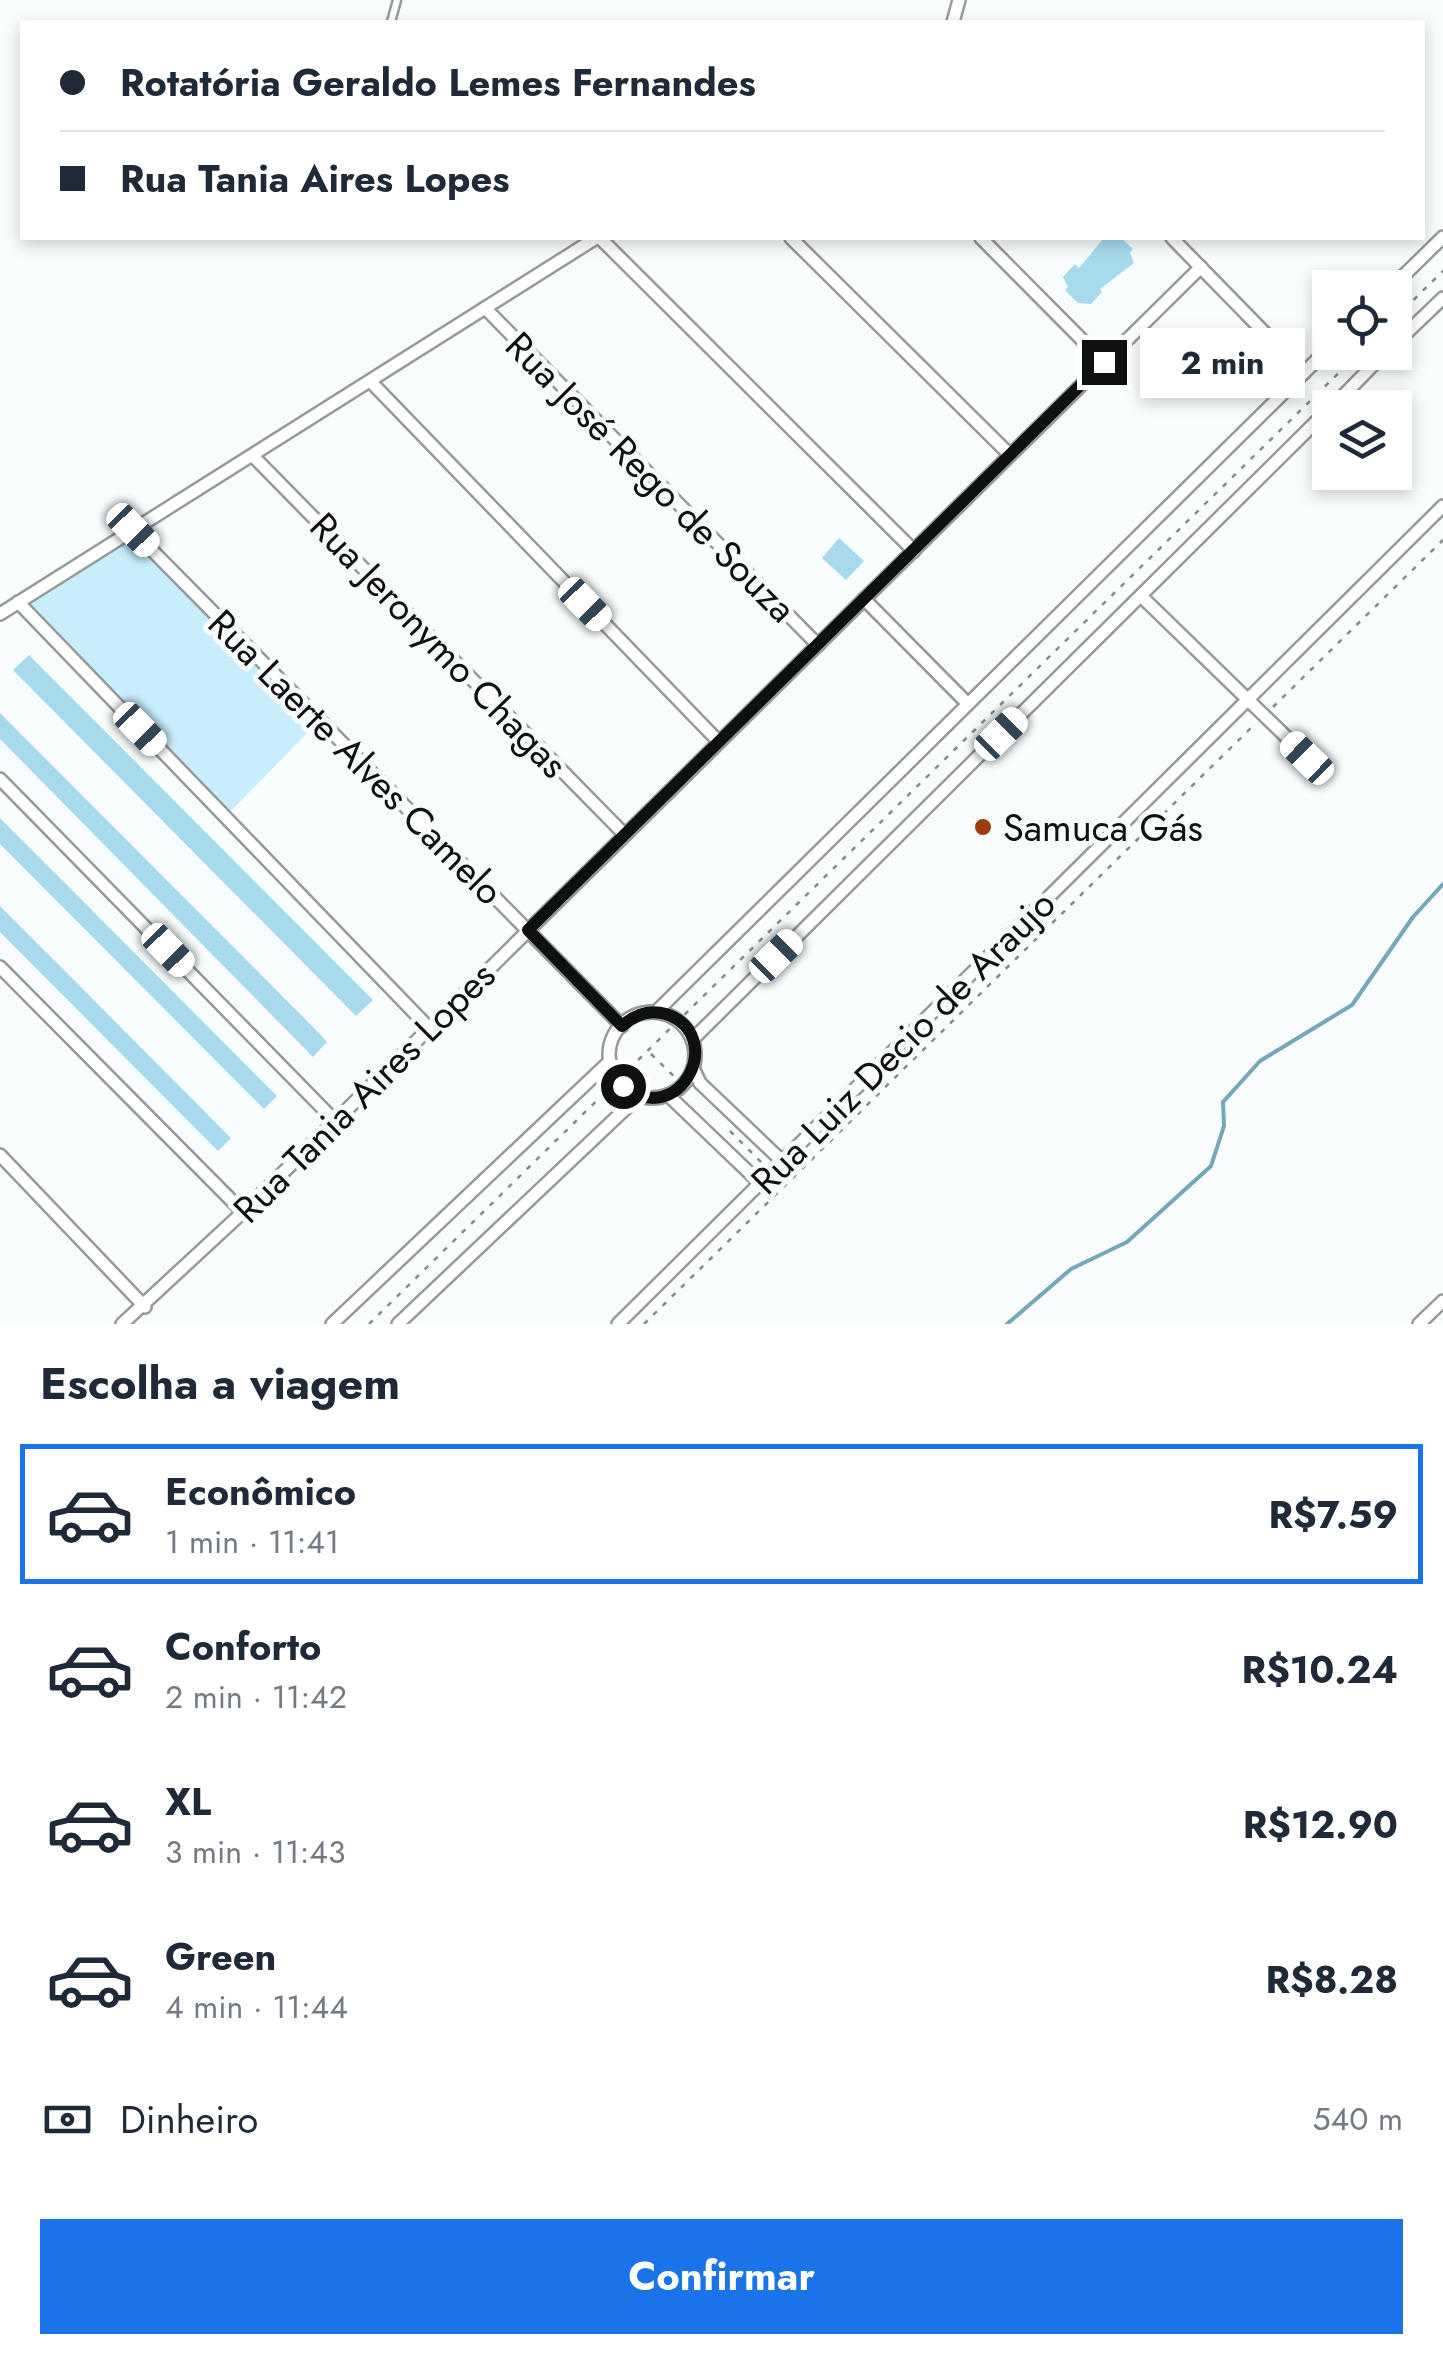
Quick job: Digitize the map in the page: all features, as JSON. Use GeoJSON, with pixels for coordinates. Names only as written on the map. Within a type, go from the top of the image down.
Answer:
{"type":"FeatureCollection","features":[{"type":"Feature","properties":{"kind":"street"},"geometry":{"type":"LineString","coordinates":[[1409,270],[1443,236]]}},
{"type":"Feature","properties":{"kind":"street"},"geometry":{"type":"LineString","coordinates":[[0,614],[595,240]]}},
{"type":"Feature","properties":{"kind":"street"},"geometry":{"type":"LineString","coordinates":[[600,240],[914,551]]}},
{"type":"Feature","properties":{"kind":"street"},"geometry":{"type":"LineString","coordinates":[[792,240],[1010,456]]}},
{"type":"Feature","properties":{"kind":"street"},"geometry":{"type":"LineString","coordinates":[[983,240],[1104,362]]}},
{"type":"Feature","properties":{"kind":"street"},"geometry":{"type":"LineString","coordinates":[[1174,240],[1304,373]]}},
{"type":"Feature","properties":{"kind":"street","name":"Rua Tania Aires Lopes"},"geometry":{"type":"LineString","coordinates":[[122,1324],[145,1307],[243,1212],[1201,267]]}},
{"type":"Feature","properties":{"kind":"street"},"geometry":{"type":"LineString","coordinates":[[1412,328],[1443,298]]}},
{"type":"Feature","properties":{"kind":"street","name":"Rua José Rego de Souza"},"geometry":{"type":"LineString","coordinates":[[485,308],[818,645]]}},
{"type":"Feature","properties":{"kind":"street"},"geometry":{"type":"LineString","coordinates":[[656,1012],[1312,365]]}},
{"type":"Feature","properties":{"kind":"street"},"geometry":{"type":"LineString","coordinates":[[1348,390],[1368,370]]}},
{"type":"Feature","properties":{"kind":"street"},"geometry":{"type":"LineString","coordinates":[[371,382],[719,742]]}},
{"type":"Feature","properties":{"kind":"street"},"geometry":{"type":"LineString","coordinates":[[692,1040],[1312,426]]}},
{"type":"Feature","properties":{"kind":"street","name":"Rua Jeronymo Chagas"},"geometry":{"type":"LineString","coordinates":[[252,456],[625,835]]}},
{"type":"Feature","properties":{"kind":"street","name":"Rua Luiz Decio de Araujo"},"geometry":{"type":"LineString","coordinates":[[618,1324],[1443,506]]}},
{"type":"Feature","properties":{"kind":"street","name":"Rua Laerte Alves Camelo"},"geometry":{"type":"LineString","coordinates":[[133,530],[622,1026]]}},
{"type":"Feature","properties":{"kind":"street"},"geometry":{"type":"LineString","coordinates":[[1141,596],[1307,758]]}},
{"type":"Feature","properties":{"kind":"street"},"geometry":{"type":"LineString","coordinates":[[864,600],[968,704]]}},
{"type":"Feature","properties":{"kind":"street"},"geometry":{"type":"LineString","coordinates":[[18,602],[430,1028]]}},
{"type":"Feature","properties":{"kind":"street"},"geometry":{"type":"LineString","coordinates":[[0,778],[335,1121]]}},
{"type":"Feature","properties":{"kind":"street"},"geometry":{"type":"LineString","coordinates":[[0,967],[243,1212]]}},
{"type":"Feature","properties":{"kind":"street"},"geometry":{"type":"LineString","coordinates":[[693,1068],[683,1085],[668,1095],[640,1096],[620,1082],[610,1061],[612,1042],[622,1026],[638,1015],[656,1012],[680,1022],[692,1040],[693,1068],[700,1084],[782,1161]]}},
{"type":"Feature","properties":{"kind":"street"},"geometry":{"type":"LineString","coordinates":[[332,1324],[610,1061]]}},
{"type":"Feature","properties":{"kind":"street"},"geometry":{"type":"LineString","coordinates":[[668,1095],[760,1183]]}},
{"type":"Feature","properties":{"kind":"street"},"geometry":{"type":"LineString","coordinates":[[398,1324],[640,1096]]}},
{"type":"Feature","properties":{"kind":"street"},"geometry":{"type":"LineString","coordinates":[[0,1155],[145,1307]]}},
{"type":"Feature","properties":{"kind":"street"},"geometry":{"type":"LineString","coordinates":[[1419,1324],[1443,1300]]}},
{"type":"Feature","properties":{"kind":"path"},"geometry":{"type":"LineString","coordinates":[[1412,301],[1443,271]]}},
{"type":"Feature","properties":{"kind":"path"},"geometry":{"type":"LineString","coordinates":[[369,1324],[1342,370]]}},
{"type":"Feature","properties":{"kind":"path"},"geometry":{"type":"LineString","coordinates":[[644,1324],[1443,540]]}},
{"type":"Feature","properties":{"kind":"shaded area"},"geometry":{"type":"Polygon","coordinates":[[[133,531],[320,720],[225,817],[18,602],[133,531]]]}},
{"type":"Feature","properties":{"kind":"building"},"geometry":{"type":"Polygon","coordinates":[[[1102,240],[1123,240],[1133,249],[1130,253],[1134,263],[1100,289],[1102,292],[1091,304],[1078,303],[1065,290],[1068,287],[1063,277],[1075,264],[1079,268],[1102,240]]]}},
{"type":"Feature","properties":{"kind":"building"},"geometry":{"type":"Polygon","coordinates":[[[839,538],[864,561],[846,580],[822,558],[839,538]]]}},
{"type":"Feature","properties":{"kind":"building"},"geometry":{"type":"Polygon","coordinates":[[[29,655],[373,1000],[356,1016],[13,670],[29,655]]]}},
{"type":"Feature","properties":{"kind":"building"},"geometry":{"type":"Polygon","coordinates":[[[0,713],[327,1042],[313,1057],[0,739],[0,713]]]}},
{"type":"Feature","properties":{"kind":"building"},"geometry":{"type":"Polygon","coordinates":[[[0,818],[277,1096],[264,1109],[0,844],[0,818]]]}},
{"type":"Feature","properties":{"kind":"building"},"geometry":{"type":"Polygon","coordinates":[[[0,906],[231,1138],[218,1151],[0,932],[0,906]]]}},
{"type":"Feature","properties":{"kind":"waterway"},"geometry":{"type":"LineString","coordinates":[[1007,1324],[1071,1269],[1127,1242],[1211,1166],[1224,1126],[1223,1102],[1260,1061],[1352,1005],[1413,917],[1443,884]]}},
{"type":"Feature","properties":{"kind":"place","name":"Samuca Gás"},"geometry":{"type":"Point","coordinates":[983,827]}},
{"type":"Feature","properties":{"kind":"route"},"geometry":{"type":"LineString","coordinates":[[623,1086],[649,1098],[668,1095],[683,1085],[695,1058],[688,1031],[674,1018],[656,1012],[638,1015],[622,1026],[528,930],[1104,362]]}}]}
